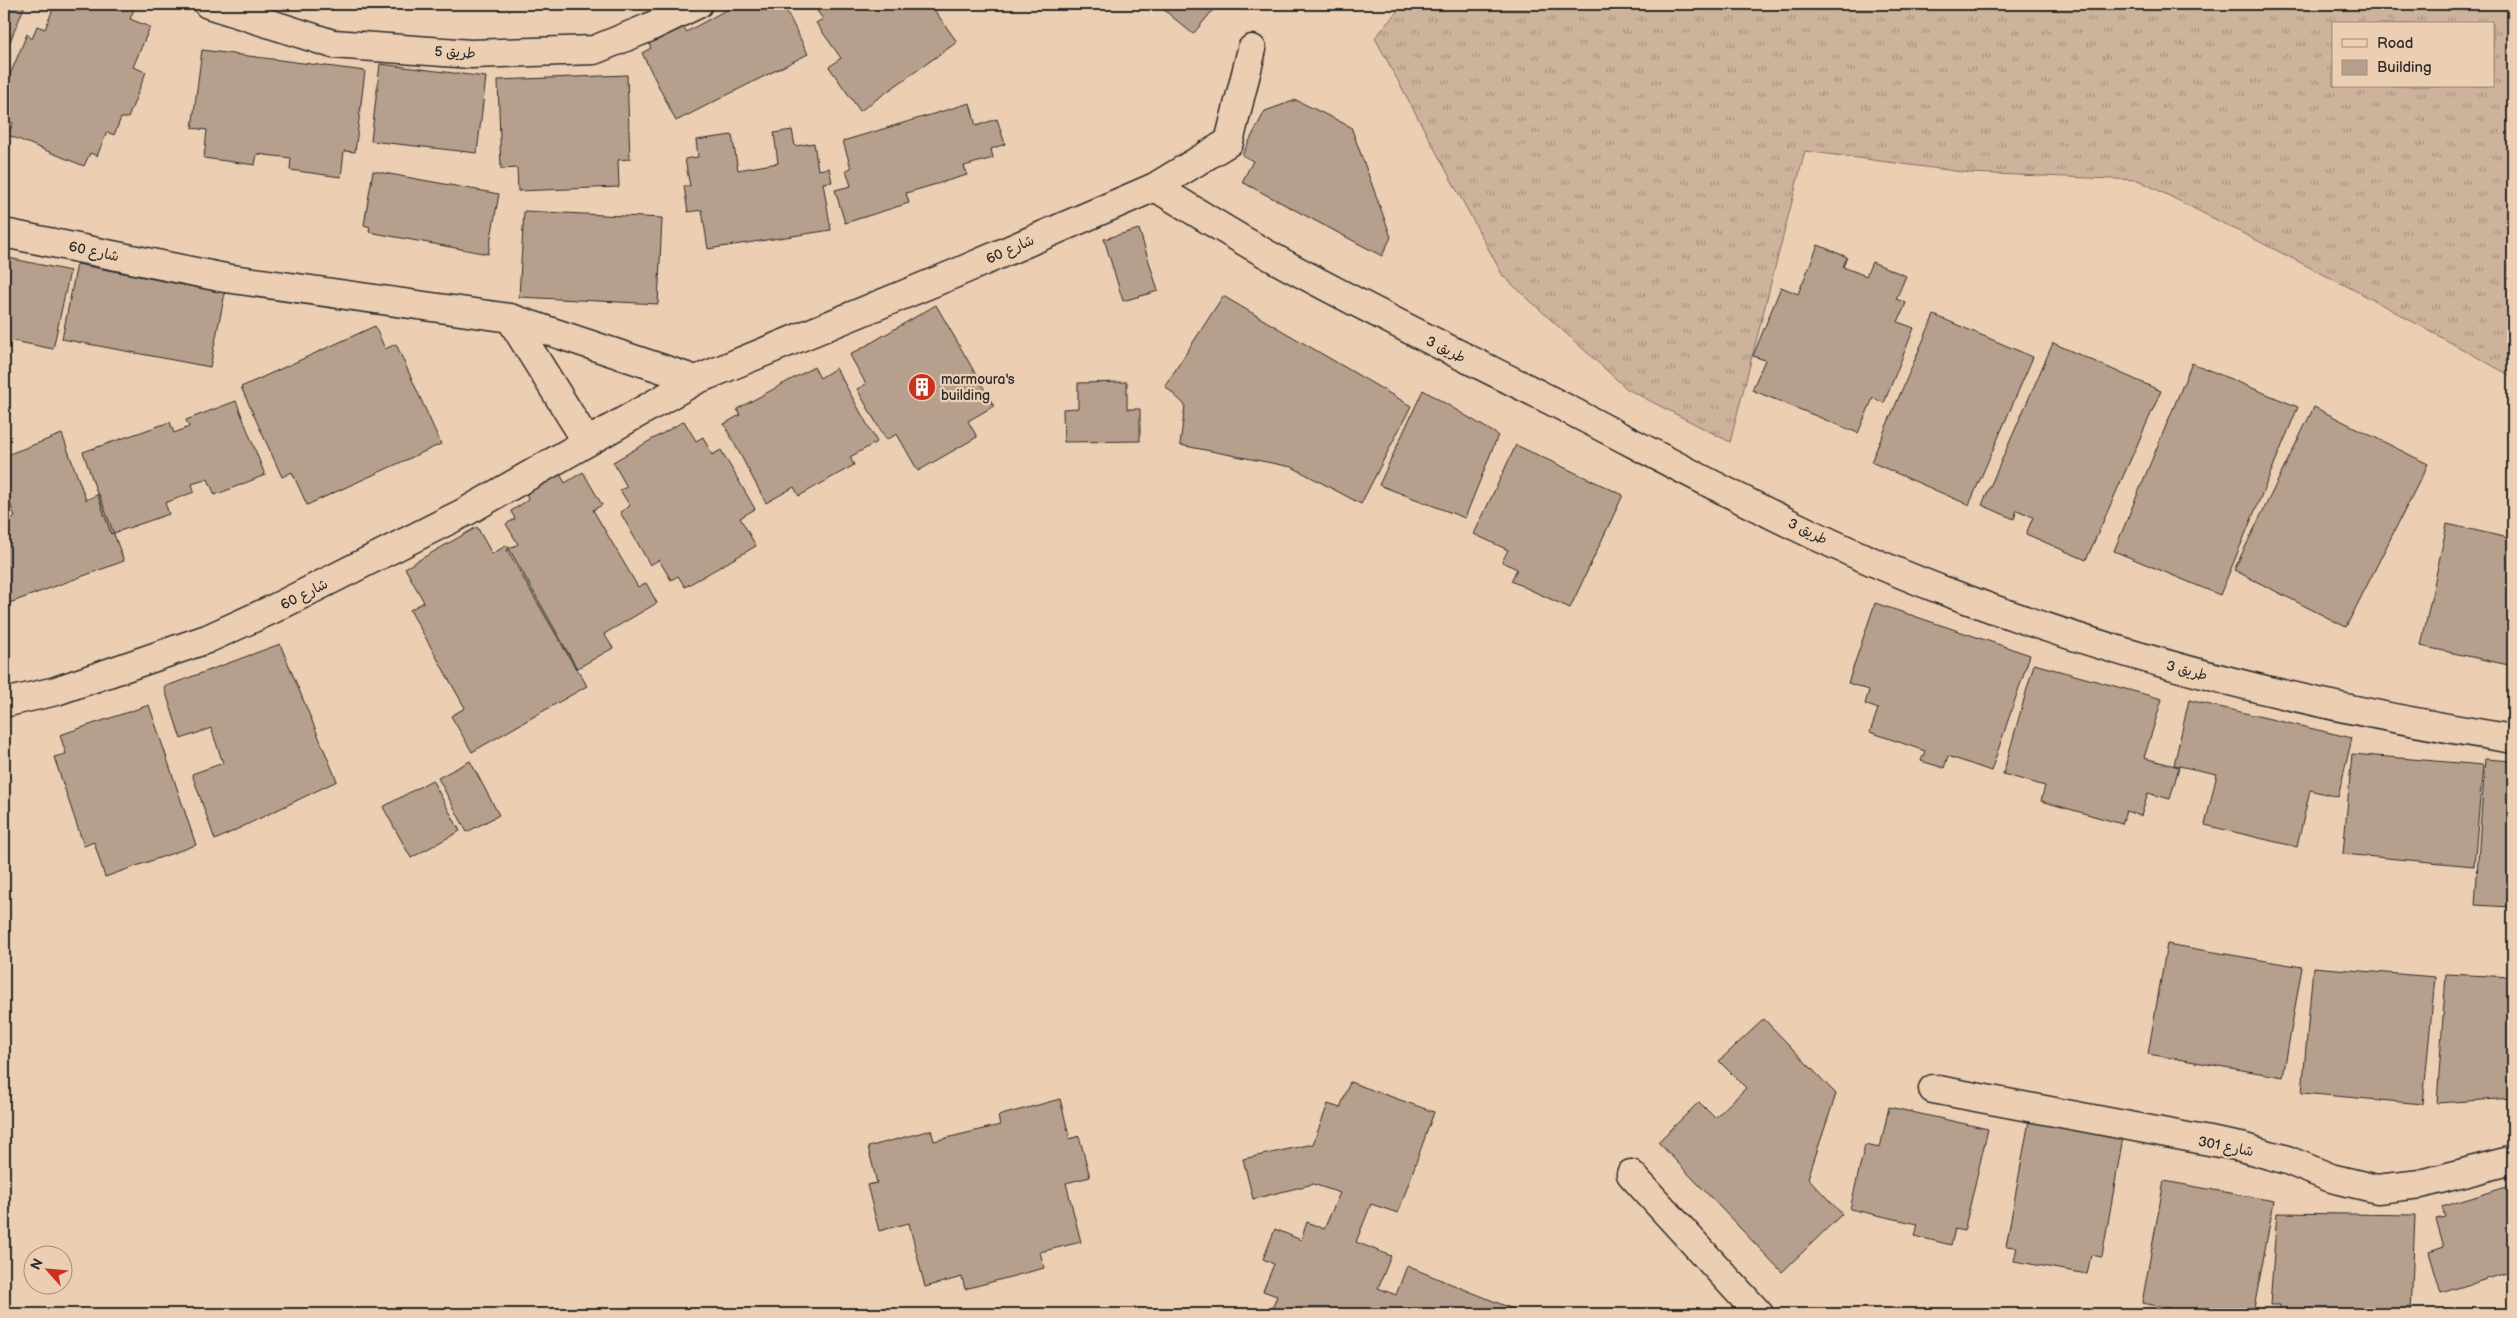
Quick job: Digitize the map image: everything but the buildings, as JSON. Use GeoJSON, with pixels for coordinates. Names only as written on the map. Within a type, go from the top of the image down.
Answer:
{"type":"FeatureCollection","features":[{"type":"Feature","properties":{"kind":"street","name":"طريق 5"},"geometry":{"type":"LineString","coordinates":[[208,4],[333,44],[471,54],[594,50],[648,28],[698,4]]}},
{"type":"Feature","properties":{"kind":"street","name":"شارع 60"},"geometry":{"type":"LineString","coordinates":[[4,703],[65,688],[208,639],[271,610],[466,511],[696,380],[954,274],[1155,187],[1229,142],[1252,49]]}},
{"type":"Feature","properties":{"kind":"street","name":"طريق 3"},"geometry":{"type":"LineString","coordinates":[[1155,187],[1267,254],[1420,335],[1836,545],[1946,592],[2073,636],[2186,670],[2387,717],[2513,739]]}},
{"type":"Feature","properties":{"kind":"street","name":"شارع 60"},"geometry":{"type":"LineString","coordinates":[[4,233],[225,278],[510,318],[696,380]]}},
{"type":"Feature","properties":{"kind":"street"},"geometry":{"type":"LineString","coordinates":[[510,318],[587,442]]}},
{"type":"Feature","properties":{"kind":"street","name":"شارع 301"},"geometry":{"type":"LineString","coordinates":[[1933,1089],[2241,1147],[2287,1160],[2331,1178],[2377,1190],[2420,1184],[2513,1160]]}},
{"type":"Feature","properties":{"kind":"street"},"geometry":{"type":"LineString","coordinates":[[1631,1174],[1759,1314]]}},
{"type":"Feature","properties":{"kind":"green space"},"geometry":{"type":"Polygon","coordinates":[[[1403,4],[2513,4],[2513,377],[2368,297],[2138,180],[1970,173],[1805,151],[1730,442],[1627,389],[1503,276],[1375,38],[1403,4]]]}},
{"type":"Feature","properties":{"kind":"place","name":"marmoura's building"},"geometry":{"type":"Point","coordinates":[922,387]}}]}
